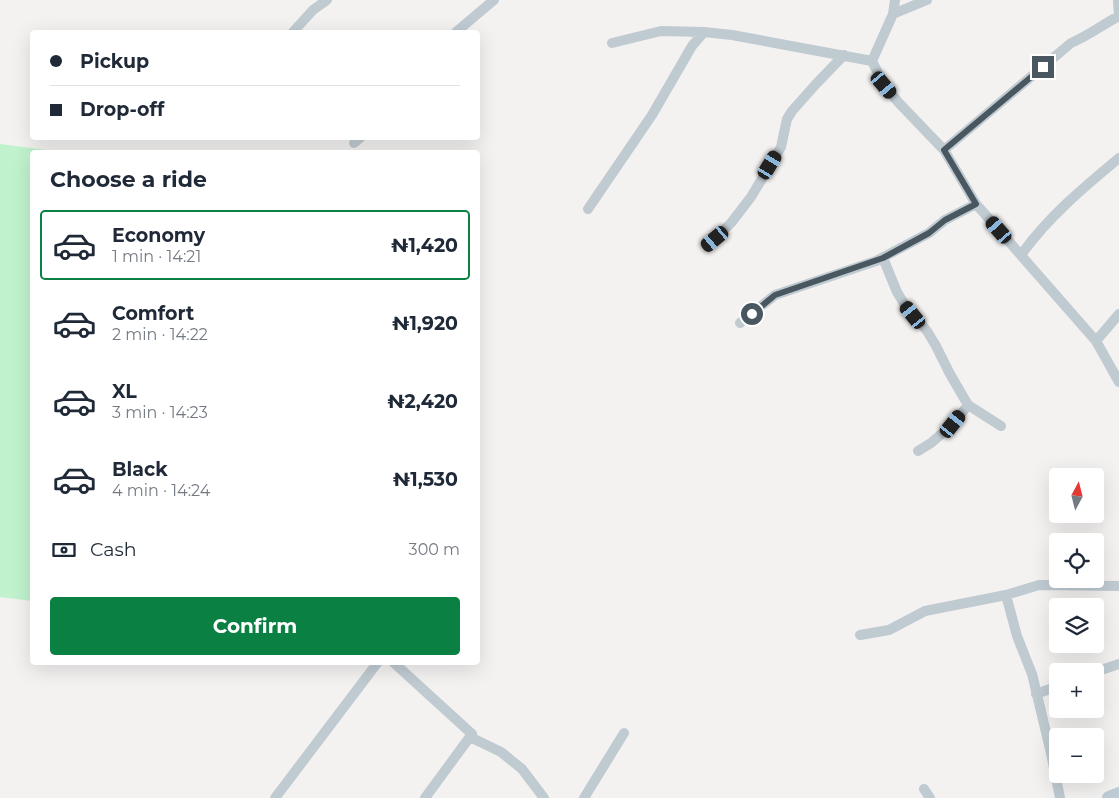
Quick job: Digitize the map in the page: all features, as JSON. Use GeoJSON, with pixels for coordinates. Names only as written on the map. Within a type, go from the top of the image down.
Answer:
{"type":"FeatureCollection","features":[{"type":"Feature","properties":{"kind":"street"},"geometry":{"type":"LineString","coordinates":[[295,30],[313,10],[327,0]]}},
{"type":"Feature","properties":{"kind":"street"},"geometry":{"type":"LineString","coordinates":[[458,30],[494,0]]}},
{"type":"Feature","properties":{"kind":"street"},"geometry":{"type":"LineString","coordinates":[[872,61],[893,14],[895,0]]}},
{"type":"Feature","properties":{"kind":"street"},"geometry":{"type":"LineString","coordinates":[[893,14],[927,0]]}},
{"type":"Feature","properties":{"kind":"street"},"geometry":{"type":"LineString","coordinates":[[944,150],[1071,43],[1085,37],[1103,24],[1119,16],[1118,0]]}},
{"type":"Feature","properties":{"kind":"street"},"geometry":{"type":"LineString","coordinates":[[612,43],[661,31],[704,32],[732,35],[872,61]]}},
{"type":"Feature","properties":{"kind":"street"},"geometry":{"type":"LineString","coordinates":[[588,209],[652,115],[692,46],[704,32]]}},
{"type":"Feature","properties":{"kind":"street"},"geometry":{"type":"LineString","coordinates":[[707,246],[751,198],[781,146],[787,119],[792,111],[844,55]]}},
{"type":"Feature","properties":{"kind":"street"},"geometry":{"type":"LineString","coordinates":[[872,61],[884,85],[944,150],[976,204],[1096,342],[1119,382]]}},
{"type":"Feature","properties":{"kind":"street"},"geometry":{"type":"LineString","coordinates":[[1022,255],[1033,238],[1048,221],[1119,158]]}},
{"type":"Feature","properties":{"kind":"street"},"geometry":{"type":"LineString","coordinates":[[740,323],[775,295],[883,258],[929,233],[945,220],[976,204]]}},
{"type":"Feature","properties":{"kind":"street"},"geometry":{"type":"LineString","coordinates":[[883,258],[897,292],[906,307],[927,331],[968,405],[1001,426]]}},
{"type":"Feature","properties":{"kind":"street"},"geometry":{"type":"LineString","coordinates":[[1096,342],[1119,314]]}},
{"type":"Feature","properties":{"kind":"street"},"geometry":{"type":"LineString","coordinates":[[918,451],[931,443],[953,424],[968,405]]}},
{"type":"Feature","properties":{"kind":"street"},"geometry":{"type":"LineString","coordinates":[[860,635],[889,630],[925,610],[1006,594],[1039,585],[1119,586]]}},
{"type":"Feature","properties":{"kind":"street"},"geometry":{"type":"LineString","coordinates":[[1006,594],[1017,636],[1032,674],[1060,798]]}},
{"type":"Feature","properties":{"kind":"street"},"geometry":{"type":"LineString","coordinates":[[1104,669],[1119,664]]}},
{"type":"Feature","properties":{"kind":"street"},"geometry":{"type":"LineString","coordinates":[[275,798],[376,665]]}},
{"type":"Feature","properties":{"kind":"street"},"geometry":{"type":"LineString","coordinates":[[396,665],[472,734],[425,798]]}},
{"type":"Feature","properties":{"kind":"street"},"geometry":{"type":"LineString","coordinates":[[1036,694],[1049,689]]}},
{"type":"Feature","properties":{"kind":"street"},"geometry":{"type":"LineString","coordinates":[[584,798],[624,733]]}},
{"type":"Feature","properties":{"kind":"street"},"geometry":{"type":"LineString","coordinates":[[470,737],[501,752],[522,769],[544,798]]}},
{"type":"Feature","properties":{"kind":"street"},"geometry":{"type":"LineString","coordinates":[[1109,798],[1119,794]]}},
{"type":"Feature","properties":{"kind":"green space"},"geometry":{"type":"Polygon","coordinates":[[[0,144],[46,150],[30,150],[30,601],[0,597],[0,144]]]}},
{"type":"Feature","properties":{"kind":"route"},"geometry":{"type":"LineString","coordinates":[[752,314],[775,295],[883,258],[929,233],[945,220],[976,204],[944,150],[1043,67]]}}]}
